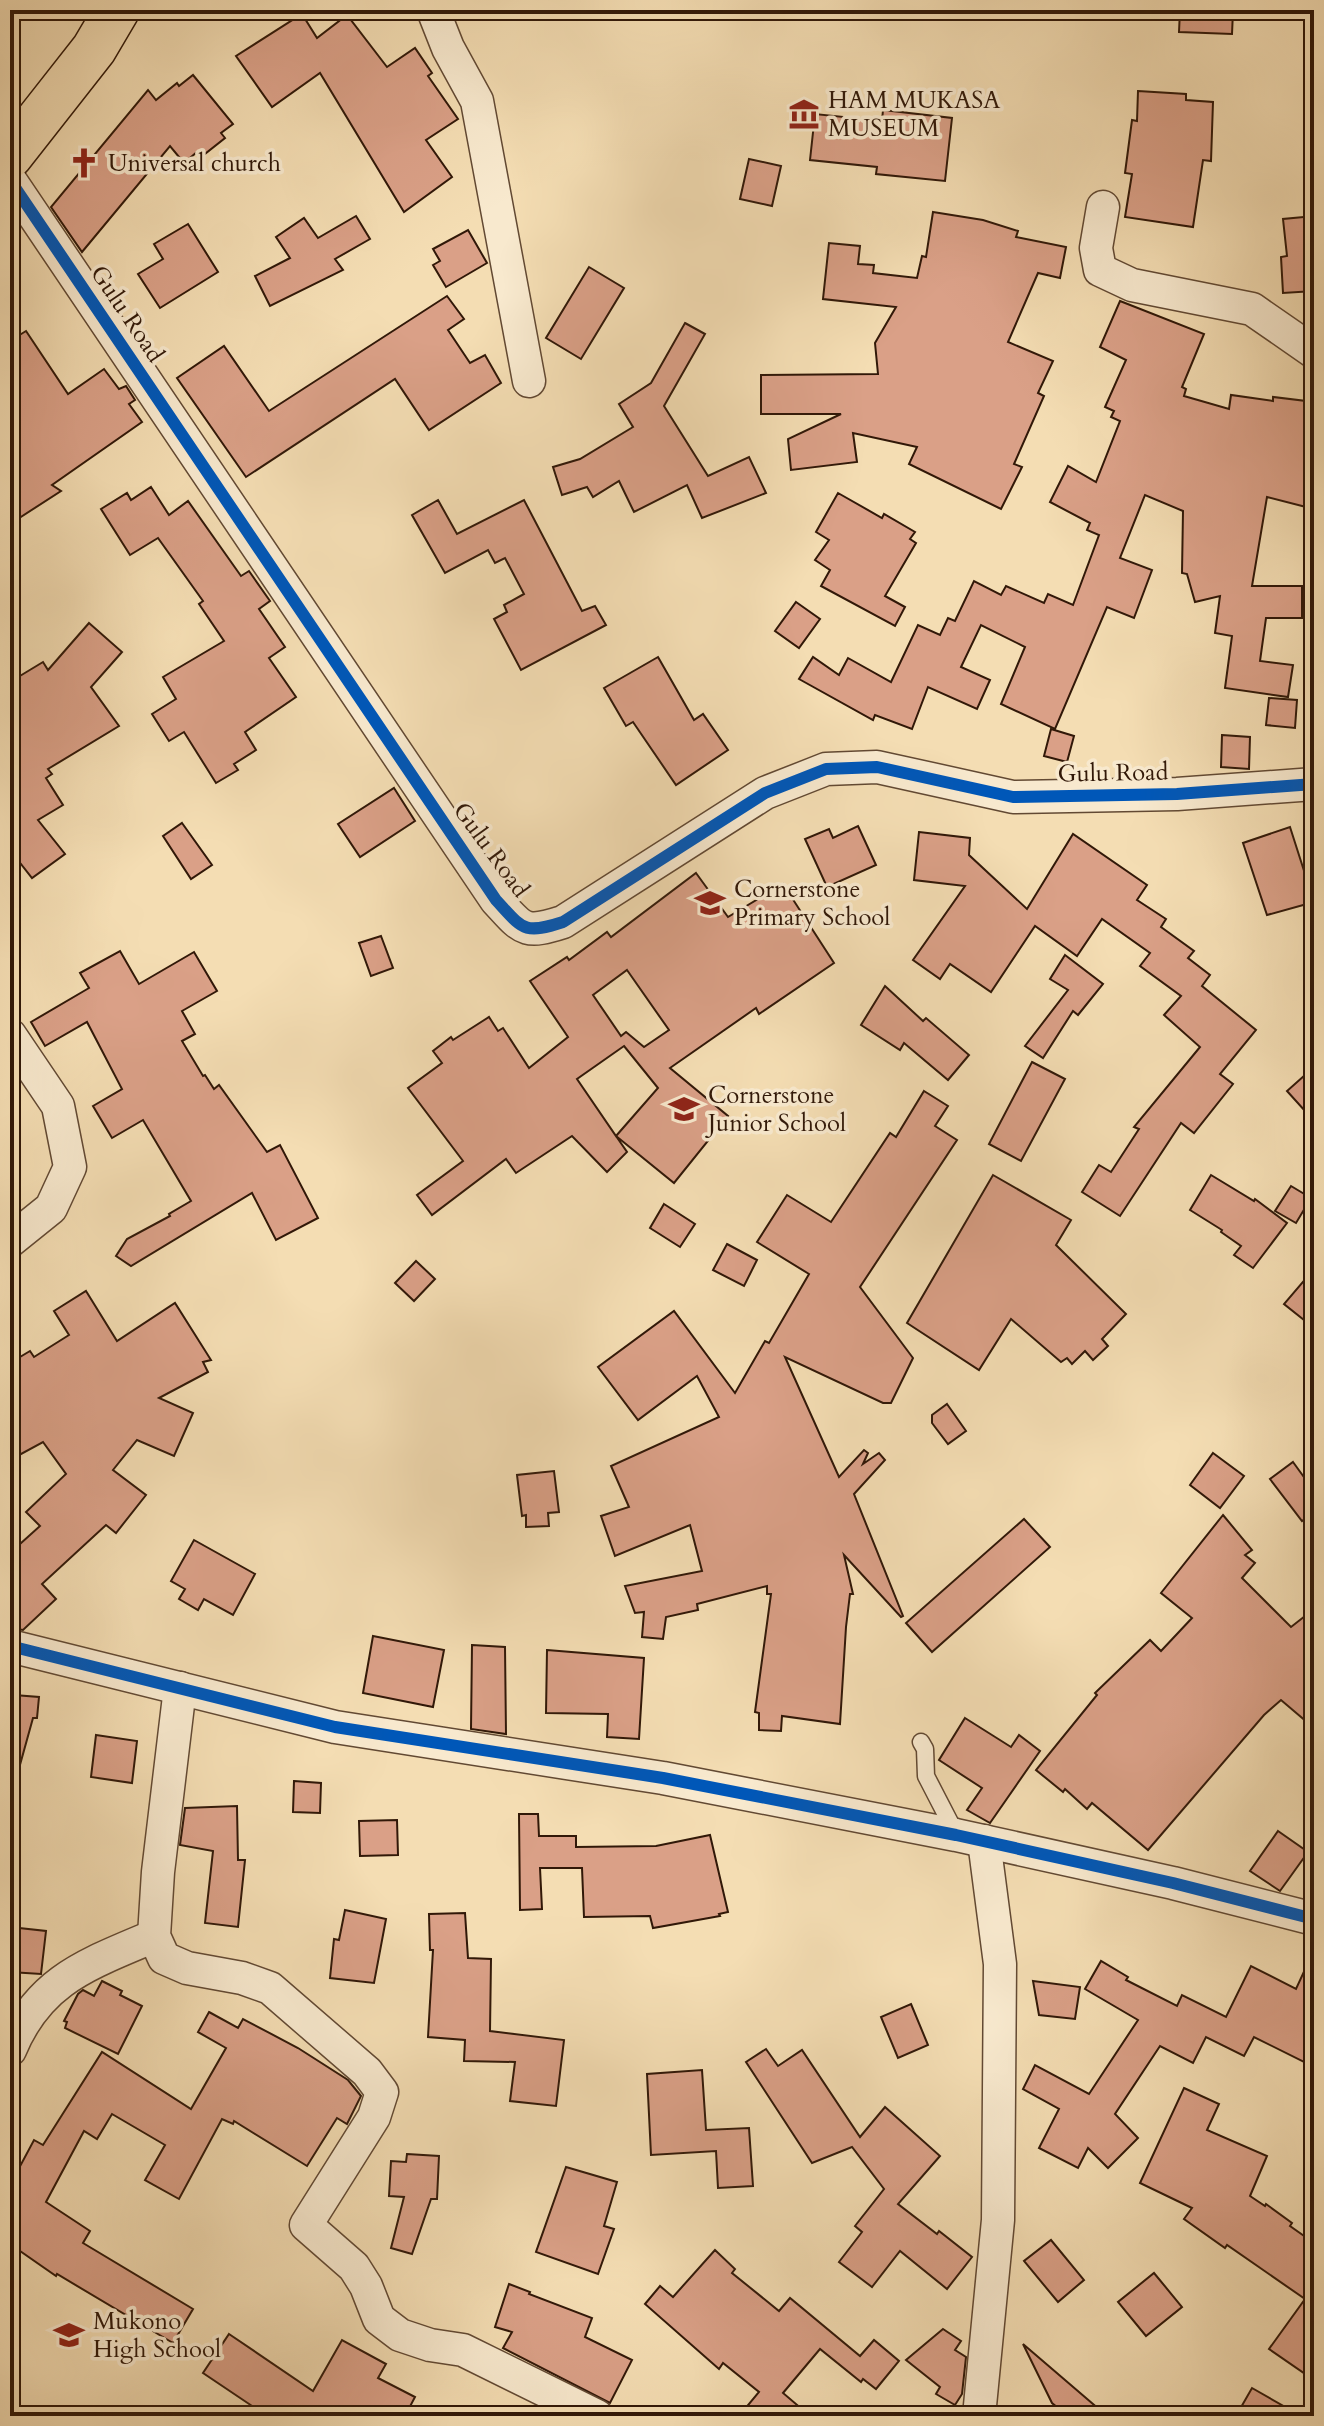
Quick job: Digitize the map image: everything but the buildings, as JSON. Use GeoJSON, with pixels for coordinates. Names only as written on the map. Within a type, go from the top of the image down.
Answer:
{"type":"FeatureCollection","features":[{"type":"Feature","properties":{"kind":"main road"},"geometry":{"type":"LineString","coordinates":[[10,156],[94,49],[117,10]]}},
{"type":"Feature","properties":{"kind":"street"},"geometry":{"type":"LineString","coordinates":[[433,10],[448,48],[477,101],[529,381]]}},
{"type":"Feature","properties":{"kind":"street","name":"Gulu Road"},"geometry":{"type":"LineString","coordinates":[[10,180],[496,900],[521,926],[538,930],[563,922],[765,793],[826,769],[877,767],[1013,797],[1177,794],[1314,784]]}},
{"type":"Feature","properties":{"kind":"street"},"geometry":{"type":"LineString","coordinates":[[1103,207],[1096,248],[1100,270],[1132,285],[1252,309],[1314,352]]}},
{"type":"Feature","properties":{"kind":"street"},"geometry":{"type":"LineString","coordinates":[[10,1035],[58,1106],[70,1167],[51,1208],[10,1241]]}},
{"type":"Feature","properties":{"kind":"street"},"geometry":{"type":"LineString","coordinates":[[10,1646],[335,1727],[663,1778],[970,1838],[1173,1883],[1314,1919]]}},
{"type":"Feature","properties":{"kind":"street"},"geometry":{"type":"LineString","coordinates":[[180,1688],[158,1872],[154,1936],[164,1958],[187,1968],[242,1978],[270,1988],[367,2072],[382,2092],[374,2117],[306,2225],[354,2267],[366,2286],[379,2319],[400,2335],[430,2345],[463,2350],[597,2416]]}},
{"type":"Feature","properties":{"kind":"street"},"geometry":{"type":"LineString","coordinates":[[970,1838],[1000,1964],[998,2220],[979,2416]]}},
{"type":"Feature","properties":{"kind":"street"},"geometry":{"type":"LineString","coordinates":[[10,2050],[19,2027],[39,1999],[83,1967],[154,1936]]}},
{"type":"Feature","properties":{"kind":"lane"},"geometry":{"type":"LineString","coordinates":[[921,1742],[925,1749],[926,1776]]}},
{"type":"Feature","properties":{"kind":"lane"},"geometry":{"type":"LineString","coordinates":[[911,1762],[920,1766],[970,1838]]}},
{"type":"Feature","properties":{"kind":"cycle path"},"geometry":{"type":"LineString","coordinates":[[10,180],[496,900],[525,927],[539,928],[563,922],[765,793],[826,769],[877,767],[1013,797],[1177,794],[1314,784]]}},
{"type":"Feature","properties":{"kind":"cycle path"},"geometry":{"type":"LineString","coordinates":[[10,1646],[335,1727],[663,1778],[956,1835],[1173,1883],[1314,1919]]}},
{"type":"Feature","properties":{"kind":"place","name":"HAM MUKASA MUSEUM"},"geometry":{"type":"Point","coordinates":[804,114]}},
{"type":"Feature","properties":{"kind":"place","name":"Universal church"},"geometry":{"type":"Point","coordinates":[84,163]}},
{"type":"Feature","properties":{"kind":"place","name":"Cornerstone Primary School"},"geometry":{"type":"Point","coordinates":[710,903]}},
{"type":"Feature","properties":{"kind":"place","name":"Cornerstone Junior School"},"geometry":{"type":"Point","coordinates":[684,1109]}},
{"type":"Feature","properties":{"kind":"place","name":"Mukono High School"},"geometry":{"type":"Point","coordinates":[69,2335]}}]}
